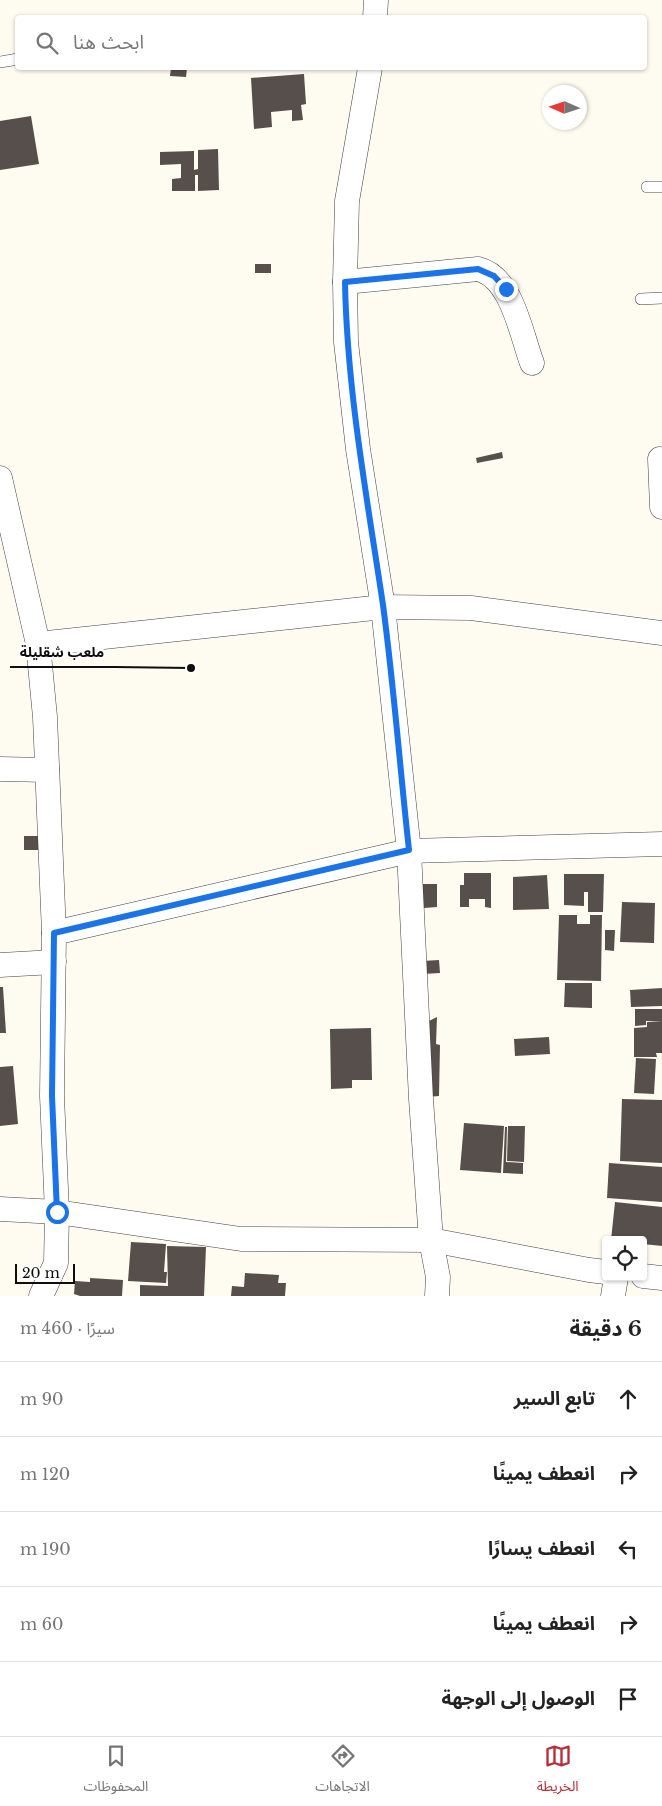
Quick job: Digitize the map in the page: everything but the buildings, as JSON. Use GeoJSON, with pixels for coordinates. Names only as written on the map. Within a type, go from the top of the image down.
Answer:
{"type":"FeatureCollection","features":[{"type":"Feature","properties":{"kind":"street"},"geometry":{"type":"LineString","coordinates":[[375,15],[376,0]]}},
{"type":"Feature","properties":{"kind":"street"},"geometry":{"type":"LineString","coordinates":[[370,70],[348,201],[345,282],[346,342],[358,449],[383,607],[409,850],[421,1099],[431,1240],[438,1277],[437,1296]]}},
{"type":"Feature","properties":{"kind":"street"},"geometry":{"type":"LineString","coordinates":[[345,282],[478,269],[486,271],[506,289],[532,363]]}},
{"type":"Feature","properties":{"kind":"street"},"geometry":{"type":"LineString","coordinates":[[660,459],[662,507]]}},
{"type":"Feature","properties":{"kind":"street"},"geometry":{"type":"LineString","coordinates":[[0,478],[8,552],[38,644],[47,770],[54,933],[52,1096],[57,1212],[56,1263],[41,1296]]}},
{"type":"Feature","properties":{"kind":"street"},"geometry":{"type":"LineString","coordinates":[[38,644],[383,607],[471,608],[662,633]]}},
{"type":"Feature","properties":{"kind":"street"},"geometry":{"type":"LineString","coordinates":[[0,769],[47,770]]}},
{"type":"Feature","properties":{"kind":"street"},"geometry":{"type":"LineString","coordinates":[[54,933],[409,850],[662,844]]}},
{"type":"Feature","properties":{"kind":"street"},"geometry":{"type":"LineString","coordinates":[[0,965],[54,962]]}},
{"type":"Feature","properties":{"kind":"street"},"geometry":{"type":"LineString","coordinates":[[0,1209],[57,1212],[241,1239],[431,1240],[602,1272]]}},
{"type":"Feature","properties":{"kind":"street"},"geometry":{"type":"LineString","coordinates":[[647,1276],[662,1278]]}},
{"type":"Feature","properties":{"kind":"street"},"geometry":{"type":"LineString","coordinates":[[613,1296],[615,1281]]}},
{"type":"Feature","properties":{"kind":"lane"},"geometry":{"type":"LineString","coordinates":[[0,62],[15,60]]}},
{"type":"Feature","properties":{"kind":"lane"},"geometry":{"type":"LineString","coordinates":[[647,187],[662,187]]}},
{"type":"Feature","properties":{"kind":"lane"},"geometry":{"type":"LineString","coordinates":[[642,299],[662,298]]}},
{"type":"Feature","properties":{"kind":"place","name":"ملعب شقليلة"},"geometry":{"type":"Point","coordinates":[191,668]}},
{"type":"Feature","properties":{"kind":"route"},"geometry":{"type":"LineString","coordinates":[[57,1212],[52,1096],[54,933],[409,850],[383,607],[358,449],[346,342],[345,282],[478,269],[494,276],[506,289]]}}]}
